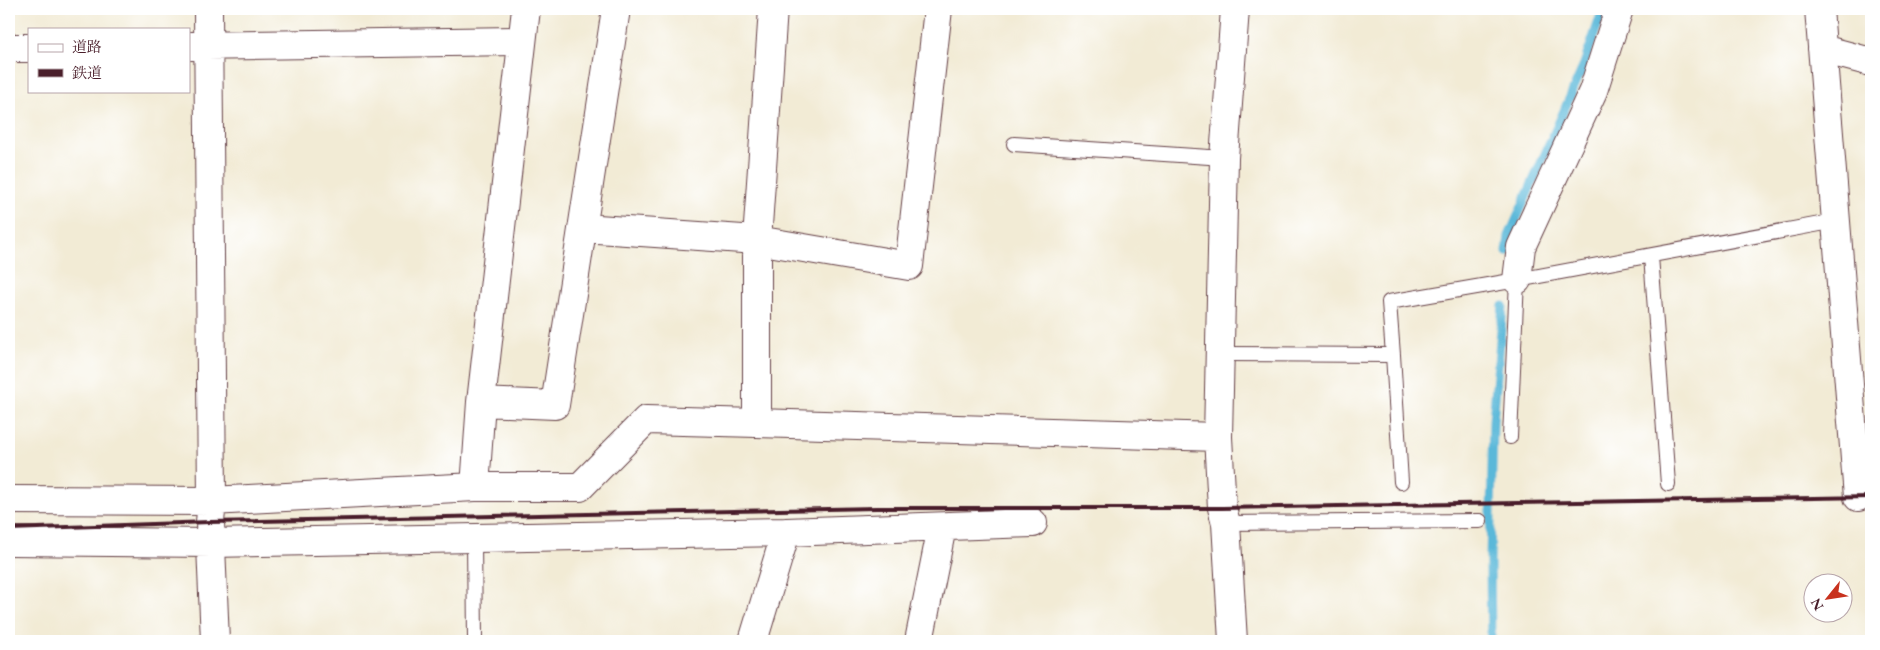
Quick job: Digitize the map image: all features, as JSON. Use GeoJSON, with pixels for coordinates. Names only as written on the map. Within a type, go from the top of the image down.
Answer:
{"type":"FeatureCollection","features":[{"type":"Feature","properties":{"kind":"street"},"geometry":{"type":"LineString","coordinates":[[208,9],[199,46],[212,501],[210,522],[215,641]]}},
{"type":"Feature","properties":{"kind":"street"},"geometry":{"type":"LineString","coordinates":[[475,487],[480,402],[526,9]]}},
{"type":"Feature","properties":{"kind":"street"},"geometry":{"type":"LineString","coordinates":[[480,402],[556,404],[616,9]]}},
{"type":"Feature","properties":{"kind":"street"},"geometry":{"type":"LineString","coordinates":[[757,423],[758,240],[773,9]]}},
{"type":"Feature","properties":{"kind":"street"},"geometry":{"type":"LineString","coordinates":[[583,228],[758,240],[909,266],[938,9]]}},
{"type":"Feature","properties":{"kind":"street"},"geometry":{"type":"LineString","coordinates":[[1233,641],[1226,523],[1222,508],[1218,437],[1224,158],[1235,9]]}},
{"type":"Feature","properties":{"kind":"street"},"geometry":{"type":"LineString","coordinates":[[1517,280],[1521,247],[1593,91],[1619,9]]}},
{"type":"Feature","properties":{"kind":"street"},"geometry":{"type":"LineString","coordinates":[[1819,9],[1858,497]]}},
{"type":"Feature","properties":{"kind":"street"},"geometry":{"type":"LineString","coordinates":[[199,46],[522,41]]}},
{"type":"Feature","properties":{"kind":"street"},"geometry":{"type":"LineString","coordinates":[[9,48],[28,48]]}},
{"type":"Feature","properties":{"kind":"street"},"geometry":{"type":"LineString","coordinates":[[1822,49],[1871,62]]}},
{"type":"Feature","properties":{"kind":"street"},"geometry":{"type":"LineString","coordinates":[[9,500],[212,501],[475,487],[580,487],[646,420],[1218,437]]}},
{"type":"Feature","properties":{"kind":"street"},"geometry":{"type":"LineString","coordinates":[[9,541],[212,543],[474,539],[786,532],[1033,523]]}},
{"type":"Feature","properties":{"kind":"street"},"geometry":{"type":"LineString","coordinates":[[919,641],[942,527]]}},
{"type":"Feature","properties":{"kind":"street"},"geometry":{"type":"LineString","coordinates":[[753,641],[786,532]]}},
{"type":"Feature","properties":{"kind":"lane"},"geometry":{"type":"LineString","coordinates":[[1014,144],[1224,158]]}},
{"type":"Feature","properties":{"kind":"lane"},"geometry":{"type":"LineString","coordinates":[[1401,482],[1389,302],[1836,221]]}},
{"type":"Feature","properties":{"kind":"lane"},"geometry":{"type":"LineString","coordinates":[[1651,256],[1668,484]]}},
{"type":"Feature","properties":{"kind":"lane"},"geometry":{"type":"LineString","coordinates":[[1510,437],[1517,280]]}},
{"type":"Feature","properties":{"kind":"lane"},"geometry":{"type":"LineString","coordinates":[[1220,354],[1393,355]]}},
{"type":"Feature","properties":{"kind":"lane"},"geometry":{"type":"LineString","coordinates":[[1226,523],[1480,521]]}},
{"type":"Feature","properties":{"kind":"lane"},"geometry":{"type":"LineString","coordinates":[[474,539],[475,641]]}},
{"type":"Feature","properties":{"kind":"waterway"},"geometry":{"type":"LineString","coordinates":[[1507,252],[1509,236],[1583,67],[1603,9]]}},
{"type":"Feature","properties":{"kind":"waterway"},"geometry":{"type":"LineString","coordinates":[[1491,641],[1490,562],[1493,421],[1503,306]]}},
{"type":"Feature","properties":{"kind":"railway"},"geometry":{"type":"LineString","coordinates":[[9,529],[210,522],[876,508],[1222,508],[1871,497]]}}]}
